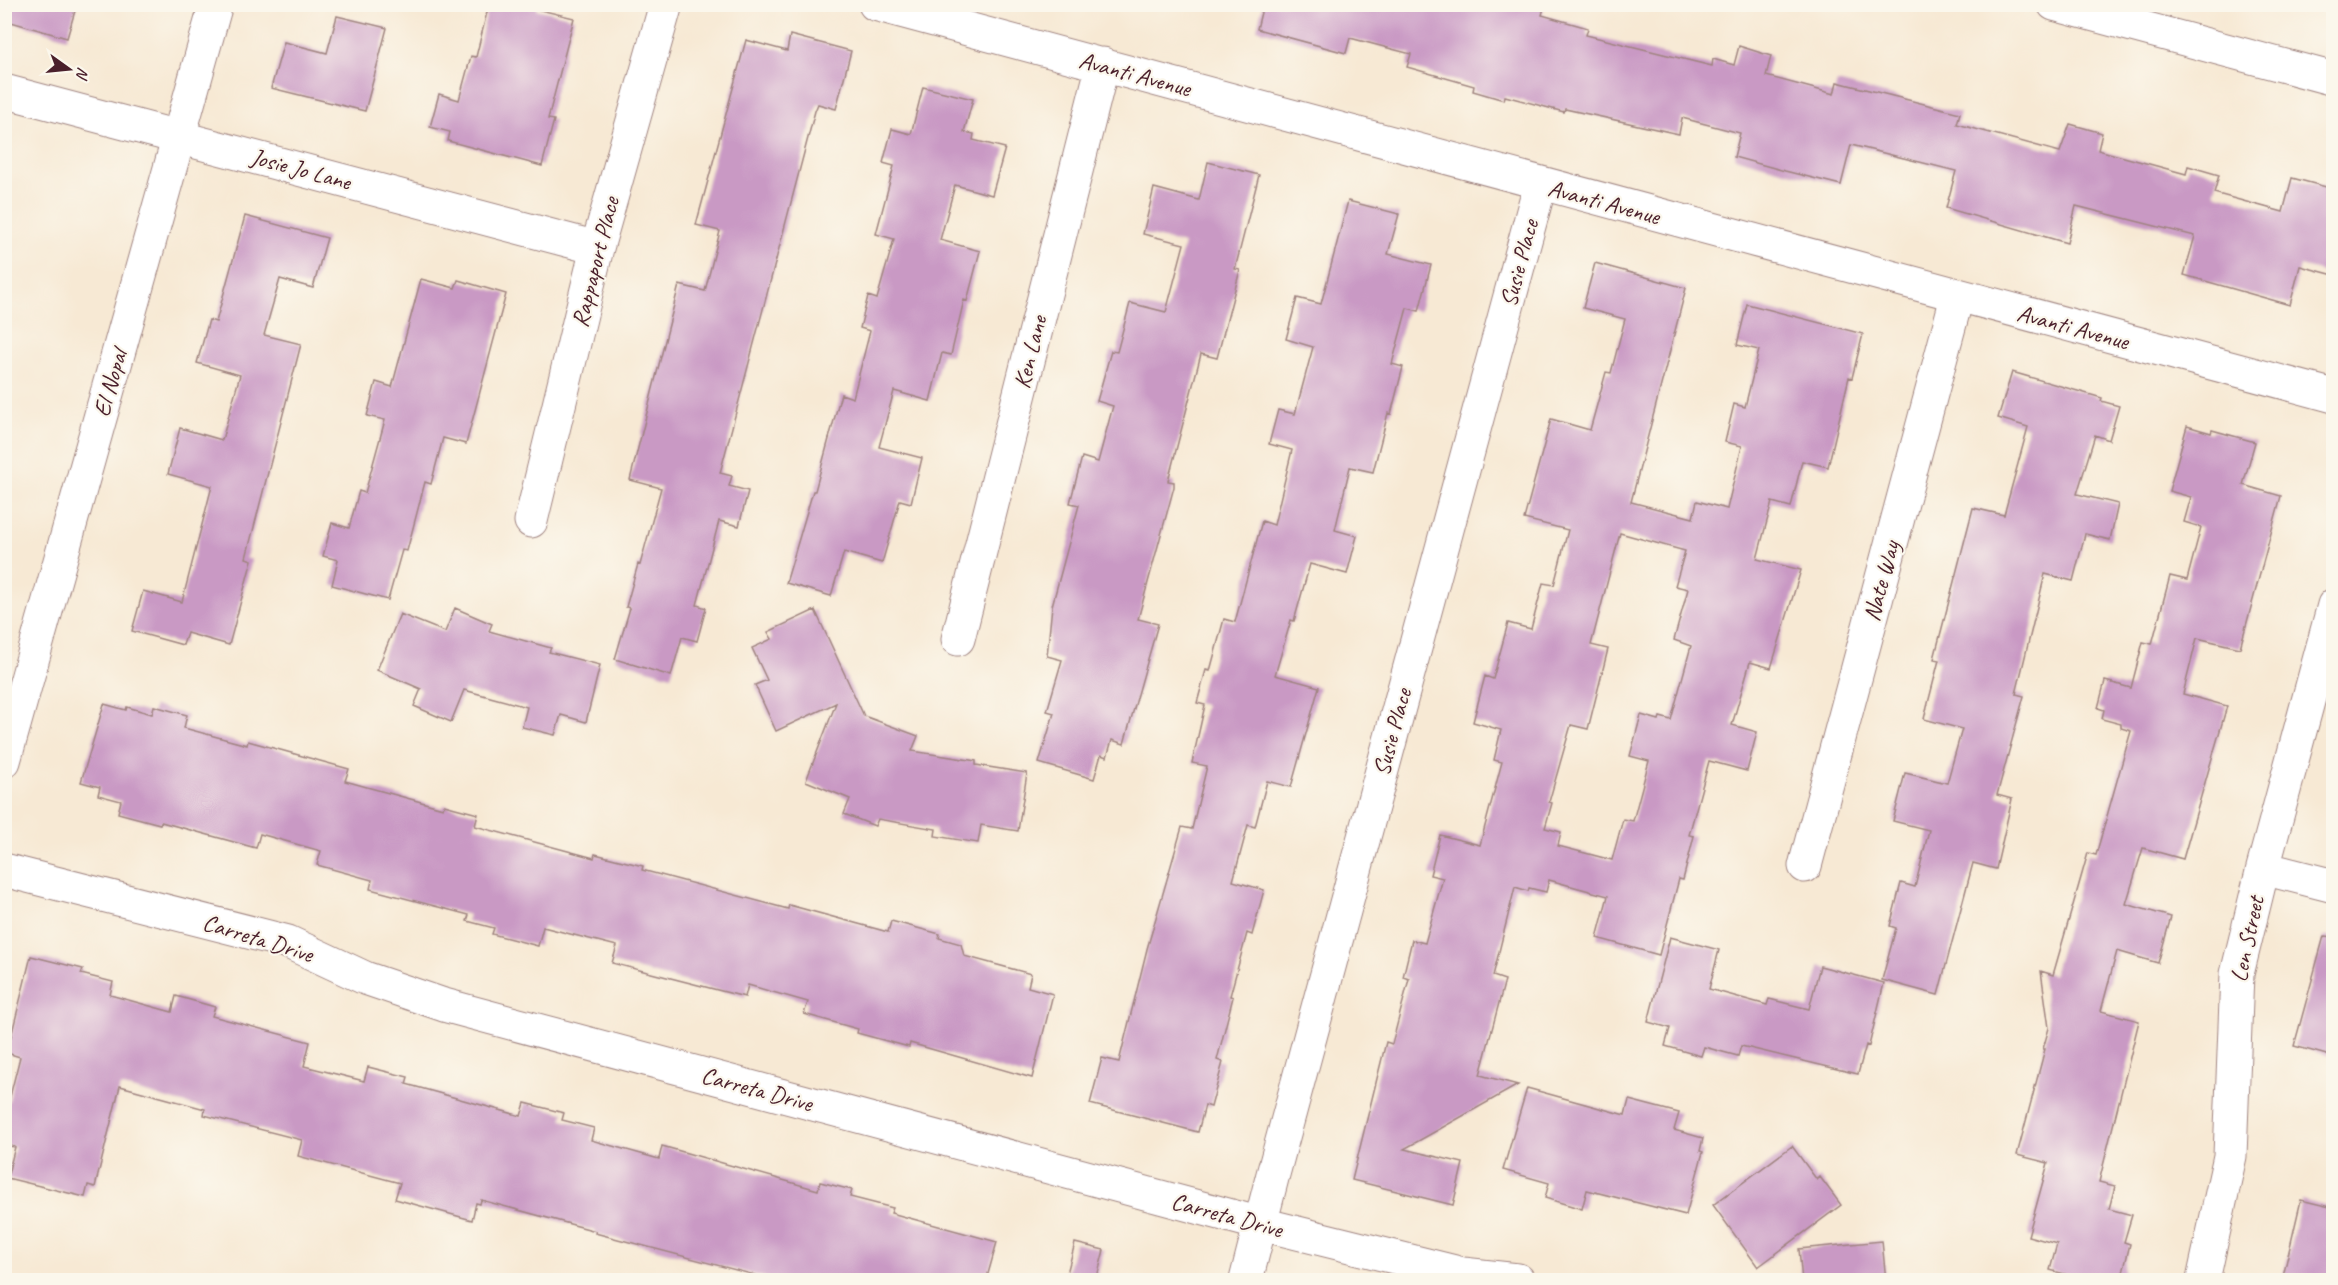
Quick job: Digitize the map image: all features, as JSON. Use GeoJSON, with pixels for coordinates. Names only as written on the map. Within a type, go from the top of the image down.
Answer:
{"type":"FeatureCollection","features":[{"type":"Feature","properties":{"kind":"street","name":"El Nopal"},"geometry":{"type":"LineString","coordinates":[[4,761],[216,4]]}},
{"type":"Feature","properties":{"kind":"street","name":"Rappaport Place"},"geometry":{"type":"LineString","coordinates":[[531,521],[597,248],[666,4]]}},
{"type":"Feature","properties":{"kind":"street","name":"Avanti Avenue"},"geometry":{"type":"LineString","coordinates":[[874,4],[1103,64],[1957,297],[2334,396]]}},
{"type":"Feature","properties":{"kind":"street"},"geometry":{"type":"LineString","coordinates":[[2054,4],[2334,79]]}},
{"type":"Feature","properties":{"kind":"street","name":"Ken Lane"},"geometry":{"type":"LineString","coordinates":[[958,639],[1103,64]]}},
{"type":"Feature","properties":{"kind":"street","name":"Josie Jo Lane"},"geometry":{"type":"LineString","coordinates":[[4,91],[597,248]]}},
{"type":"Feature","properties":{"kind":"street","name":"Susie Place"},"geometry":{"type":"LineString","coordinates":[[1246,1281],[1540,185]]}},
{"type":"Feature","properties":{"kind":"street","name":"Nate Way"},"geometry":{"type":"LineString","coordinates":[[1805,866],[1957,297]]}},
{"type":"Feature","properties":{"kind":"street","name":"Len Street"},"geometry":{"type":"LineString","coordinates":[[2203,1281],[2230,1156],[2237,974],[2263,868],[2334,606]]}},
{"type":"Feature","properties":{"kind":"street"},"geometry":{"type":"LineString","coordinates":[[2263,868],[2334,886]]}},
{"type":"Feature","properties":{"kind":"street","name":"Carreta Drive"},"geometry":{"type":"LineString","coordinates":[[4,870],[288,942],[365,978],[444,1005],[1261,1224],[1463,1274],[1518,1281]]}},
{"type":"Feature","properties":{"kind":"building"},"geometry":{"type":"Polygon","coordinates":[[[4,4],[77,4],[67,38],[4,20],[4,4]]]}},
{"type":"Feature","properties":{"kind":"building"},"geometry":{"type":"Polygon","coordinates":[[[489,4],[537,4],[536,9],[574,18],[548,119],[554,120],[542,166],[448,141],[450,132],[430,127],[439,94],[459,100],[471,56],[476,57],[489,4]]]}},
{"type":"Feature","properties":{"kind":"building"},"geometry":{"type":"Polygon","coordinates":[[[1263,4],[1545,4],[1542,15],[1588,28],[1586,35],[1712,66],[1713,59],[1734,65],[1739,46],[1771,56],[1766,76],[1834,94],[1837,82],[1960,113],[1957,124],[2060,152],[2070,124],[2102,133],[2098,150],[2186,174],[2188,166],[2219,175],[2214,193],[2283,212],[2292,178],[2334,189],[2334,275],[2300,266],[2290,305],[2184,275],[2195,236],[2076,206],[2067,243],[1946,208],[1956,171],[1851,145],[1841,185],[1734,157],[1740,133],[1682,118],[1679,134],[1565,109],[1564,112],[1505,96],[1504,100],[1473,91],[1474,86],[1407,67],[1411,54],[1350,38],[1346,53],[1257,29],[1263,4]]]}},
{"type":"Feature","properties":{"kind":"building"},"geometry":{"type":"Polygon","coordinates":[[[337,16],[387,28],[365,111],[271,88],[284,42],[327,53],[337,16]]]}},
{"type":"Feature","properties":{"kind":"building"},"geometry":{"type":"Polygon","coordinates":[[[790,35],[851,51],[836,109],[818,104],[815,111],[720,473],[732,476],[729,486],[748,491],[739,526],[719,521],[697,605],[706,608],[697,641],[682,637],[671,676],[615,659],[630,608],[626,607],[661,488],[630,480],[679,285],[705,291],[720,231],[696,225],[746,40],[787,51],[790,35]]]}},
{"type":"Feature","properties":{"kind":"building"},"geometry":{"type":"Polygon","coordinates":[[[923,87],[973,99],[964,132],[974,134],[973,140],[1005,148],[992,195],[955,185],[940,240],[980,251],[967,301],[964,300],[951,355],[942,353],[930,401],[894,391],[879,447],[922,458],[911,503],[900,500],[882,563],[844,552],[831,596],[786,583],[813,491],[815,491],[841,394],[853,398],[870,331],[860,328],[868,296],[877,299],[894,239],[876,234],[894,166],[883,163],[892,129],[911,134],[923,87]]]}},
{"type":"Feature","properties":{"kind":"building"},"geometry":{"type":"Polygon","coordinates":[[[1208,162],[1259,175],[1235,269],[1240,270],[1217,358],[1201,354],[1168,481],[1174,482],[1174,487],[1138,619],[1158,624],[1124,744],[1112,740],[1107,757],[1101,755],[1094,779],[1039,763],[1054,713],[1047,711],[1062,660],[1047,656],[1052,606],[1079,505],[1070,503],[1082,457],[1098,462],[1113,406],[1097,401],[1111,351],[1117,352],[1130,303],[1166,312],[1184,244],[1143,234],[1154,188],[1199,200],[1208,162]]]}},
{"type":"Feature","properties":{"kind":"building"},"geometry":{"type":"Polygon","coordinates":[[[1348,201],[1399,214],[1388,254],[1431,265],[1419,311],[1407,308],[1392,364],[1403,367],[1373,472],[1350,467],[1335,530],[1357,536],[1347,574],[1310,564],[1294,621],[1291,620],[1275,675],[1319,687],[1291,787],[1267,781],[1255,827],[1248,825],[1233,881],[1264,890],[1252,935],[1247,933],[1230,996],[1233,997],[1217,1060],[1223,1062],[1211,1107],[1205,1105],[1198,1132],[1090,1104],[1102,1058],[1119,1062],[1147,949],[1182,827],[1192,829],[1207,766],[1192,763],[1205,705],[1197,703],[1206,670],[1210,671],[1224,619],[1235,622],[1262,521],[1274,525],[1292,450],[1269,444],[1278,410],[1295,414],[1313,347],[1286,339],[1297,298],[1321,304],[1348,201]]]}},
{"type":"Feature","properties":{"kind":"building"},"geometry":{"type":"Polygon","coordinates":[[[245,216],[327,238],[313,288],[280,279],[264,335],[301,344],[246,558],[252,560],[229,645],[187,633],[183,645],[132,631],[143,591],[182,602],[212,486],[168,474],[180,428],[222,440],[240,375],[197,363],[209,320],[216,322],[245,216]]]}},
{"type":"Feature","properties":{"kind":"building"},"geometry":{"type":"Polygon","coordinates":[[[1595,263],[1686,288],[1631,502],[1693,518],[1697,501],[1727,509],[1742,446],[1725,442],[1734,404],[1745,407],[1759,350],[1737,345],[1747,304],[1863,334],[1852,378],[1849,377],[1828,467],[1802,461],[1791,507],[1772,502],[1757,559],[1801,570],[1771,668],[1750,662],[1732,725],[1757,732],[1747,771],[1709,761],[1689,835],[1694,836],[1683,880],[1679,879],[1659,955],[1597,938],[1608,896],[1549,880],[1546,892],[1529,888],[1528,891],[1515,887],[1493,976],[1505,980],[1480,1075],[1518,1085],[1404,1149],[1463,1163],[1453,1205],[1352,1180],[1386,1042],[1392,1044],[1409,979],[1403,977],[1412,940],[1425,943],[1443,878],[1430,875],[1440,835],[1480,845],[1502,762],[1494,760],[1501,730],[1473,722],[1485,676],[1493,679],[1508,623],[1531,629],[1543,583],[1554,585],[1568,530],[1524,519],[1551,419],[1590,430],[1606,372],[1611,373],[1625,319],[1583,308],[1595,263]],[[1620,533],[1591,645],[1608,649],[1588,729],[1571,725],[1549,802],[1552,803],[1545,828],[1561,832],[1558,846],[1612,860],[1623,819],[1633,821],[1649,761],[1630,756],[1641,715],[1659,720],[1660,717],[1671,720],[1691,646],[1674,640],[1688,589],[1675,586],[1685,551],[1620,533]]]}},
{"type":"Feature","properties":{"kind":"building"},"geometry":{"type":"Polygon","coordinates":[[[421,279],[455,288],[458,280],[506,294],[466,444],[443,438],[431,484],[425,482],[407,551],[402,550],[388,600],[332,585],[338,560],[323,556],[332,523],[349,528],[359,491],[365,493],[385,420],[367,416],[376,382],[392,387],[421,279]]]}},
{"type":"Feature","properties":{"kind":"building"},"geometry":{"type":"Polygon","coordinates":[[[2012,372],[2102,398],[2101,401],[2119,406],[2109,440],[2095,435],[2077,494],[2118,504],[2110,540],[2085,534],[2073,581],[2045,574],[2016,694],[2024,696],[1997,795],[2012,799],[1996,869],[1973,863],[1938,995],[1882,980],[1896,928],[1890,926],[1901,883],[1915,887],[1929,830],[1893,821],[1905,773],[1947,783],[1962,729],[1924,719],[1939,660],[1934,659],[1973,508],[2004,515],[2028,427],[1998,418],[2012,372]]]}},
{"type":"Feature","properties":{"kind":"building"},"geometry":{"type":"Polygon","coordinates":[[[2187,426],[2211,433],[2212,430],[2255,442],[2243,485],[2281,496],[2240,648],[2197,638],[2183,694],[2227,706],[2183,859],[2143,848],[2126,904],[2171,917],[2158,963],[2117,951],[2101,1011],[2139,1021],[2099,1182],[2115,1186],[2109,1209],[2132,1215],[2124,1242],[2130,1244],[2121,1281],[2089,1281],[2050,1270],[2057,1244],[2028,1236],[2048,1163],[2017,1155],[2049,1028],[2041,971],[2053,975],[2088,853],[2096,855],[2131,731],[2121,728],[2121,724],[2102,719],[2104,710],[2098,708],[2105,681],[2131,688],[2143,642],[2152,644],[2170,576],[2187,580],[2201,527],[2184,522],[2191,497],[2169,491],[2187,426]]]}},
{"type":"Feature","properties":{"kind":"building"},"geometry":{"type":"Polygon","coordinates":[[[455,608],[492,624],[489,631],[551,648],[549,652],[600,665],[586,722],[561,715],[555,735],[522,727],[527,707],[464,690],[451,722],[414,706],[421,689],[377,670],[400,614],[445,632],[455,608]]]}},
{"type":"Feature","properties":{"kind":"building"},"geometry":{"type":"Polygon","coordinates":[[[815,610],[864,716],[918,736],[912,751],[976,761],[976,765],[1027,773],[1018,831],[981,825],[978,843],[935,836],[936,829],[878,819],[875,826],[844,814],[850,799],[806,781],[836,703],[776,731],[755,685],[767,680],[752,648],[772,639],[768,632],[815,610]]]}},
{"type":"Feature","properties":{"kind":"building"},"geometry":{"type":"Polygon","coordinates":[[[104,704],[152,714],[154,706],[187,715],[184,728],[247,745],[248,741],[349,769],[345,781],[443,808],[444,805],[478,814],[475,826],[594,858],[595,854],[643,866],[642,870],[788,909],[789,905],[888,932],[891,921],[940,934],[939,938],[961,944],[964,956],[1031,974],[1028,987],[1053,994],[1032,1078],[910,1043],[909,1047],[857,1033],[858,1029],[804,1014],[808,1002],[748,985],[745,997],[612,963],[617,946],[543,927],[538,946],[492,934],[494,928],[467,921],[469,915],[370,889],[372,880],[317,865],[321,851],[260,834],[256,848],[161,822],[160,824],[118,813],[121,801],[98,795],[100,787],[81,782],[104,704]]]}},
{"type":"Feature","properties":{"kind":"building"},"geometry":{"type":"Polygon","coordinates":[[[2324,936],[2334,937],[2334,1057],[2294,1046],[2324,936]]]}},
{"type":"Feature","properties":{"kind":"building"},"geometry":{"type":"Polygon","coordinates":[[[1670,937],[1719,950],[1709,989],[1767,1005],[1769,999],[1809,1009],[1820,966],[1884,983],[1869,1046],[1866,1045],[1858,1074],[1741,1046],[1738,1056],[1704,1047],[1701,1056],[1665,1046],[1670,1028],[1648,1022],[1670,937]]]}},
{"type":"Feature","properties":{"kind":"building"},"geometry":{"type":"Polygon","coordinates":[[[31,956],[83,969],[81,974],[113,982],[110,995],[172,1012],[176,996],[215,1007],[212,1016],[310,1042],[304,1066],[364,1081],[368,1067],[408,1077],[406,1084],[521,1116],[525,1103],[564,1113],[562,1120],[594,1128],[591,1140],[659,1159],[662,1146],[818,1190],[820,1182],[852,1190],[850,1197],[893,1208],[891,1213],[997,1242],[986,1281],[778,1281],[595,1233],[596,1231],[481,1200],[480,1204],[476,1203],[472,1220],[395,1199],[400,1183],[298,1156],[302,1140],[204,1115],[205,1109],[120,1086],[95,1187],[88,1185],[85,1197],[7,1178],[15,1147],[4,1145],[4,1120],[20,1057],[7,1053],[31,956]]]}},
{"type":"Feature","properties":{"kind":"building"},"geometry":{"type":"Polygon","coordinates":[[[1527,1088],[1625,1115],[1629,1100],[1679,1113],[1674,1130],[1703,1138],[1700,1151],[1703,1152],[1686,1215],[1587,1190],[1582,1209],[1545,1198],[1549,1183],[1503,1170],[1527,1088]]]}},
{"type":"Feature","properties":{"kind":"building"},"geometry":{"type":"Polygon","coordinates":[[[1792,1146],[1817,1180],[1820,1177],[1841,1205],[1758,1267],[1713,1205],[1792,1146]]]}},
{"type":"Feature","properties":{"kind":"building"},"geometry":{"type":"Polygon","coordinates":[[[2301,1200],[2334,1208],[2334,1281],[2282,1281],[2301,1200]]]}},
{"type":"Feature","properties":{"kind":"building"},"geometry":{"type":"Polygon","coordinates":[[[1882,1241],[1886,1281],[1802,1281],[1799,1249],[1882,1241]]]}},
{"type":"Feature","properties":{"kind":"building"},"geometry":{"type":"Polygon","coordinates":[[[1075,1243],[1104,1250],[1096,1281],[1065,1281],[1075,1243]]]}}]}
